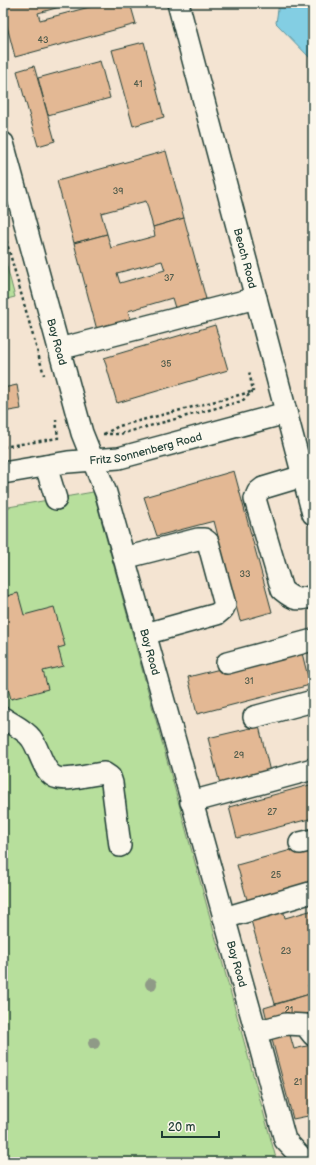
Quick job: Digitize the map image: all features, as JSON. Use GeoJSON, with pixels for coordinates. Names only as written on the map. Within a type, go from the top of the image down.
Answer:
{"type":"FeatureCollection","features":[{"type":"Feature","properties":{"kind":"street","name":"Beach Road"},"geometry":{"type":"LineString","coordinates":[[178,3],[244,258],[313,514]]}},
{"type":"Feature","properties":{"kind":"street","name":"Bay Road"},"geometry":{"type":"LineString","coordinates":[[3,143],[82,433],[106,493],[285,1140],[301,1157]]}},
{"type":"Feature","properties":{"kind":"street"},"geometry":{"type":"LineString","coordinates":[[59,349],[256,298]]}},
{"type":"Feature","properties":{"kind":"street","name":"Fritz Sonnenberg Road"},"geometry":{"type":"LineString","coordinates":[[3,473],[68,462],[119,458],[286,413]]}},
{"type":"Feature","properties":{"kind":"street"},"geometry":{"type":"LineString","coordinates":[[46,466],[56,499]]}},
{"type":"Feature","properties":{"kind":"street"},"geometry":{"type":"LineString","coordinates":[[303,476],[263,488],[258,492],[255,498],[282,590],[298,600],[313,596]]}},
{"type":"Feature","properties":{"kind":"street"},"geometry":{"type":"LineString","coordinates":[[124,558],[198,539],[204,539],[208,542],[225,605],[223,609],[216,614],[145,634]]}},
{"type":"Feature","properties":{"kind":"street"},"geometry":{"type":"LineString","coordinates":[[227,662],[313,640]]}},
{"type":"Feature","properties":{"kind":"street"},"geometry":{"type":"LineString","coordinates":[[254,717],[313,701]]}},
{"type":"Feature","properties":{"kind":"street"},"geometry":{"type":"LineString","coordinates":[[3,718],[30,736],[51,776],[62,779],[104,773],[110,778],[120,846]]}},
{"type":"Feature","properties":{"kind":"street"},"geometry":{"type":"LineString","coordinates":[[191,802],[313,769]]}},
{"type":"Feature","properties":{"kind":"street"},"geometry":{"type":"LineString","coordinates":[[224,918],[313,892]]}},
{"type":"Feature","properties":{"kind":"street"},"geometry":{"type":"LineString","coordinates":[[292,911],[313,906]]}},
{"type":"Feature","properties":{"kind":"street"},"geometry":{"type":"LineString","coordinates":[[256,1032],[286,1024],[305,1024],[313,1035]]}},
{"type":"Feature","properties":{"kind":"path"},"geometry":{"type":"LineString","coordinates":[[3,229],[44,376]]}},
{"type":"Feature","properties":{"kind":"path"},"geometry":{"type":"LineString","coordinates":[[249,371],[253,391]]}},
{"type":"Feature","properties":{"kind":"path"},"geometry":{"type":"LineString","coordinates":[[104,434],[118,426],[253,391]]}},
{"type":"Feature","properties":{"kind":"path"},"geometry":{"type":"LineString","coordinates":[[104,434],[120,434],[242,401],[253,391]]}},
{"type":"Feature","properties":{"kind":"path"},"geometry":{"type":"LineString","coordinates":[[3,447],[58,438],[54,414]]}},
{"type":"Feature","properties":{"kind":"path"},"geometry":{"type":"LineString","coordinates":[[102,428],[104,434]]}},
{"type":"Feature","properties":{"kind":"green space"},"geometry":{"type":"Polygon","coordinates":[[[3,252],[15,297],[3,300],[3,252]]]}},
{"type":"Feature","properties":{"kind":"green space"},"geometry":{"type":"Polygon","coordinates":[[[93,492],[277,1162],[3,1162],[3,508],[93,492]]]}},
{"type":"Feature","properties":{"kind":"water"},"geometry":{"type":"Polygon","coordinates":[[[279,3],[313,3],[313,61],[276,23],[279,3]]]}},
{"type":"Feature","properties":{"kind":"building"},"geometry":{"type":"Polygon","coordinates":[[[3,3],[74,3],[38,13],[40,20],[97,5],[96,3],[130,3],[136,24],[15,57],[3,11],[3,3]]]}},
{"type":"Feature","properties":{"kind":"building"},"geometry":{"type":"Polygon","coordinates":[[[144,42],[164,117],[133,126],[112,50],[144,42]]]}},
{"type":"Feature","properties":{"kind":"building"},"geometry":{"type":"Polygon","coordinates":[[[100,61],[110,98],[48,115],[38,78],[100,61]]]}},
{"type":"Feature","properties":{"kind":"building"},"geometry":{"type":"Polygon","coordinates":[[[34,66],[55,141],[38,146],[17,71],[34,66]]]}},
{"type":"Feature","properties":{"kind":"building"},"geometry":{"type":"Polygon","coordinates":[[[166,151],[184,218],[153,227],[146,201],[101,213],[107,234],[74,243],[57,181],[166,151]]]}},
{"type":"Feature","properties":{"kind":"building"},"geometry":{"type":"Polygon","coordinates":[[[184,218],[206,299],[175,308],[172,298],[128,311],[131,321],[97,330],[74,243],[107,234],[111,248],[155,236],[153,227],[184,218]],[[162,261],[117,273],[120,283],[165,270],[162,261]]]}},
{"type":"Feature","properties":{"kind":"building"},"geometry":{"type":"Polygon","coordinates":[[[215,325],[228,370],[117,403],[104,358],[215,325]]]}},
{"type":"Feature","properties":{"kind":"building"},"geometry":{"type":"Polygon","coordinates":[[[17,385],[21,409],[3,412],[3,388],[17,385]]]}},
{"type":"Feature","properties":{"kind":"building"},"geometry":{"type":"Polygon","coordinates":[[[234,471],[272,612],[240,621],[214,521],[157,536],[144,497],[234,471]]]}},
{"type":"Feature","properties":{"kind":"building"},"geometry":{"type":"Polygon","coordinates":[[[18,593],[24,615],[54,607],[65,646],[58,648],[63,666],[43,671],[48,689],[11,699],[3,671],[3,597],[18,593]]]}},
{"type":"Feature","properties":{"kind":"building"},"geometry":{"type":"Polygon","coordinates":[[[301,649],[310,685],[197,714],[188,677],[301,649]]]}},
{"type":"Feature","properties":{"kind":"building"},"geometry":{"type":"Polygon","coordinates":[[[259,726],[270,772],[220,784],[208,738],[259,726]]]}},
{"type":"Feature","properties":{"kind":"building"},"geometry":{"type":"Polygon","coordinates":[[[313,784],[313,818],[237,838],[229,807],[313,784]]]}},
{"type":"Feature","properties":{"kind":"building"},"geometry":{"type":"Polygon","coordinates":[[[313,844],[313,885],[248,903],[237,865],[313,844]]]}},
{"type":"Feature","properties":{"kind":"building"},"geometry":{"type":"Polygon","coordinates":[[[283,908],[285,918],[313,910],[313,984],[308,985],[310,994],[275,1004],[250,917],[283,908]]]}},
{"type":"Feature","properties":{"kind":"building"},"geometry":{"type":"Polygon","coordinates":[[[313,993],[313,1012],[268,1024],[264,1008],[313,993]]]}},
{"type":"Feature","properties":{"kind":"building"},"geometry":{"type":"Polygon","coordinates":[[[288,1028],[294,1049],[311,1045],[313,1046],[313,1115],[293,1119],[270,1032],[288,1028]]]}}]}
